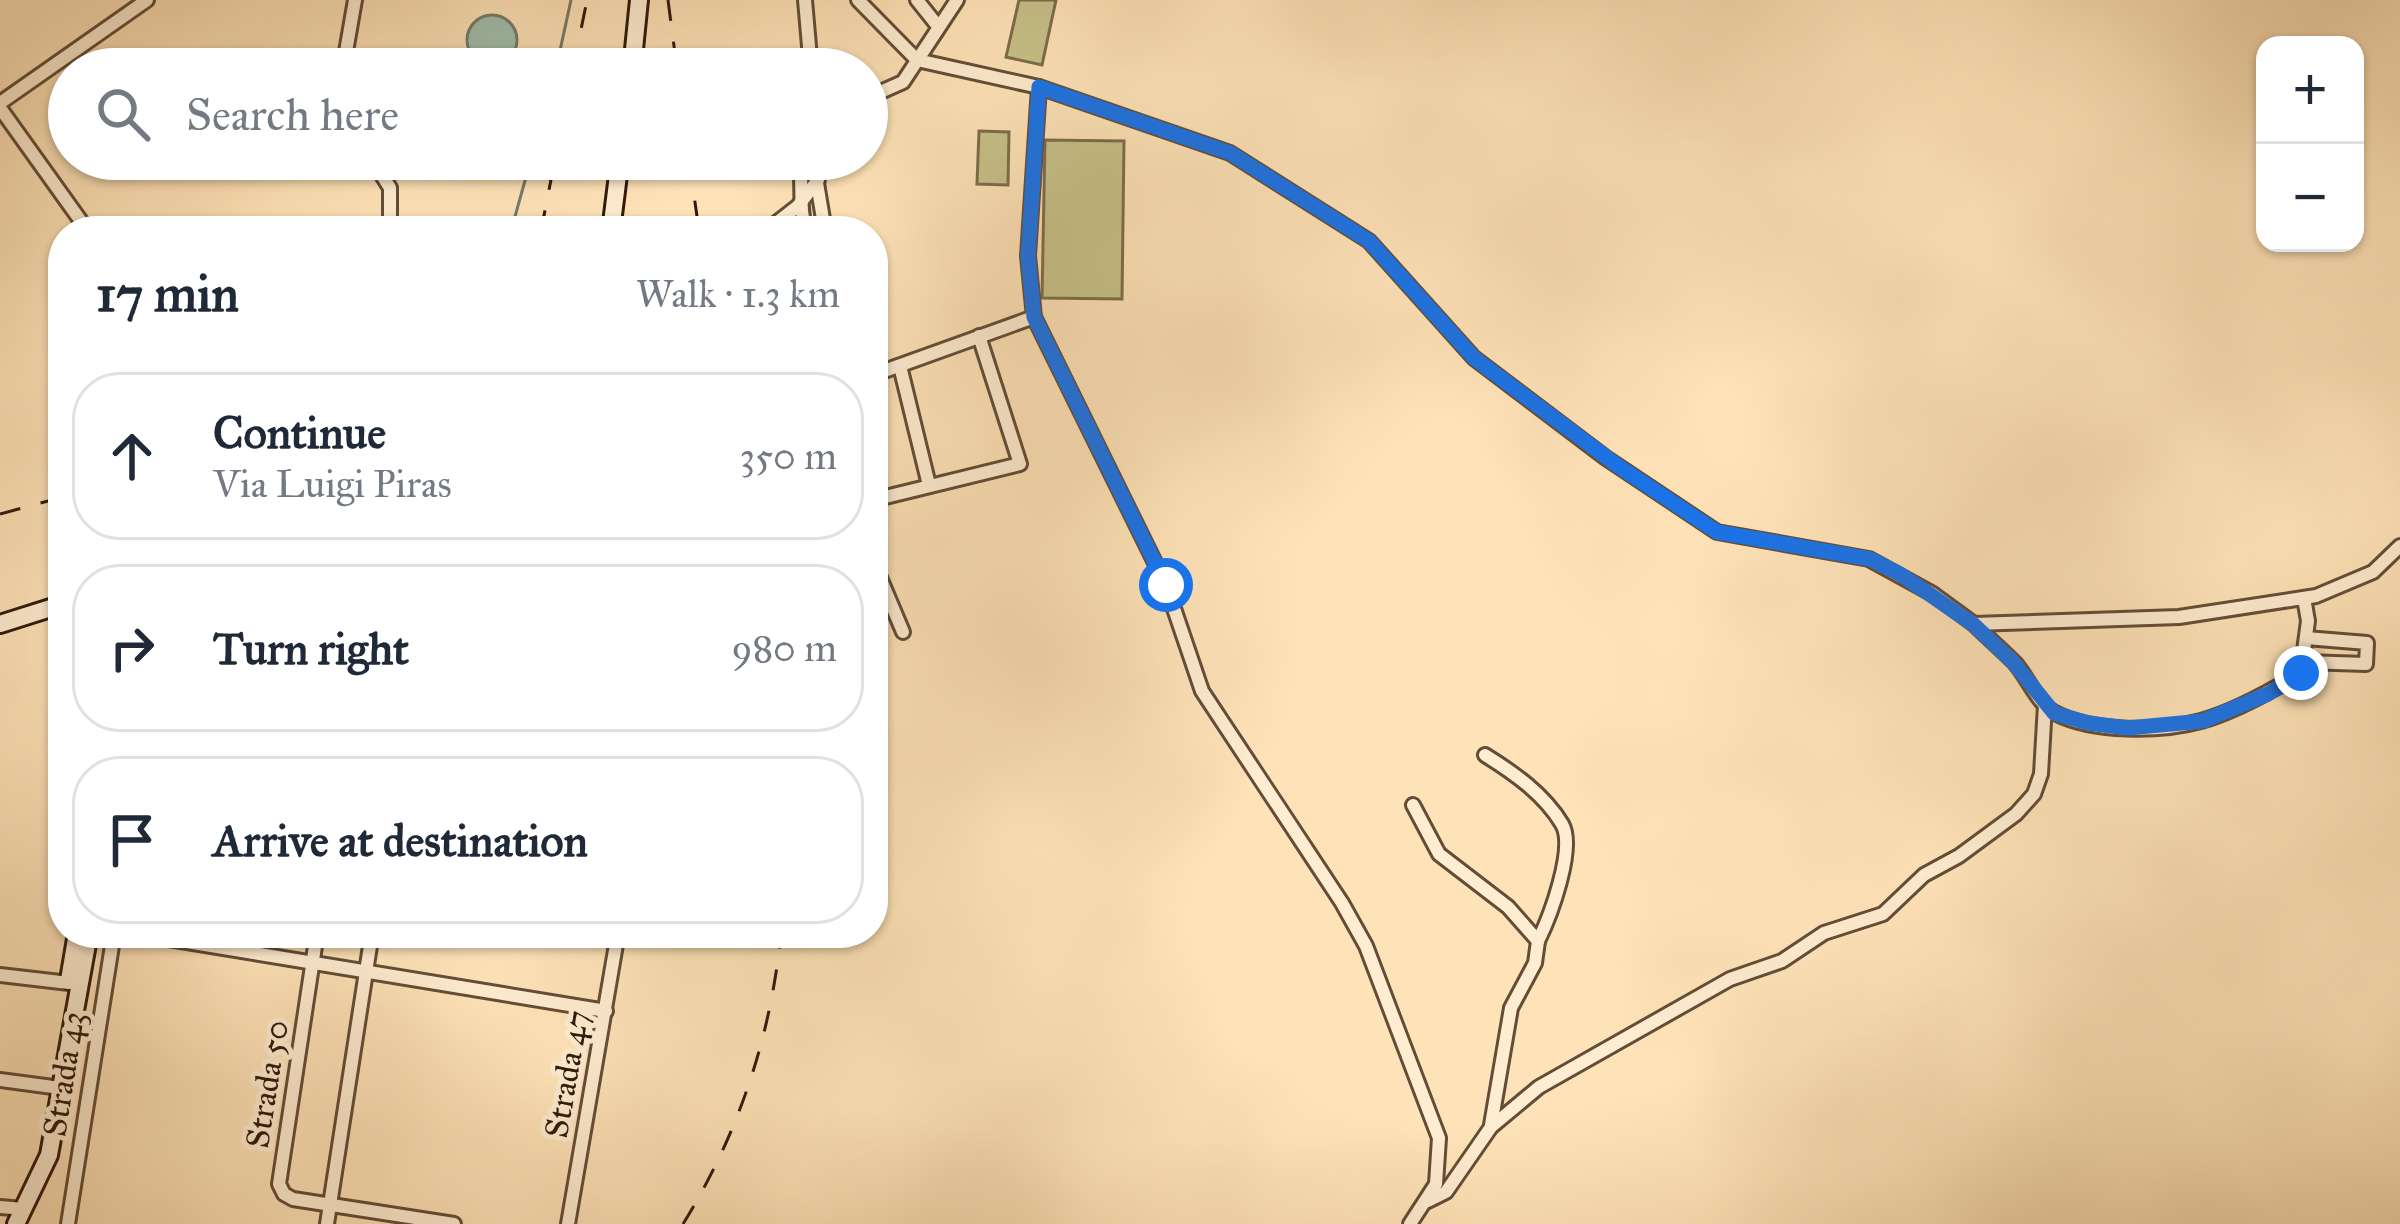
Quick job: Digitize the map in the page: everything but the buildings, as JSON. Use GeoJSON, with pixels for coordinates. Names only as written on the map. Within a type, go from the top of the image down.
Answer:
{"type":"FeatureCollection","features":[{"type":"Feature","properties":{"kind":"street"},"geometry":{"type":"LineString","coordinates":[[80,48],[147,0]]}},
{"type":"Feature","properties":{"kind":"street"},"geometry":{"type":"LineString","coordinates":[[347,48],[356,0]]}},
{"type":"Feature","properties":{"kind":"street"},"geometry":{"type":"LineString","coordinates":[[634,48],[639,0]]}},
{"type":"Feature","properties":{"kind":"street"},"geometry":{"type":"LineString","coordinates":[[805,0],[809,48]]}},
{"type":"Feature","properties":{"kind":"street"},"geometry":{"type":"LineString","coordinates":[[858,0],[917,60],[1039,87],[1230,153],[1350,227],[1389,260],[1474,358],[1606,458],[1717,532],[1870,559],[1933,593],[2013,662],[2054,713],[2128,728],[2203,721],[2268,694],[2301,673],[2304,598]]}},
{"type":"Feature","properties":{"kind":"street"},"geometry":{"type":"LineString","coordinates":[[916,0],[938,25]]}},
{"type":"Feature","properties":{"kind":"street"},"geometry":{"type":"LineString","coordinates":[[888,89],[903,82],[957,0]]}},
{"type":"Feature","properties":{"kind":"street"},"geometry":{"type":"LineString","coordinates":[[48,71],[0,106],[48,174]]}},
{"type":"Feature","properties":{"kind":"street"},"geometry":{"type":"LineString","coordinates":[[1039,87],[1028,256],[1034,317],[1152,553],[1202,691],[1366,946],[1439,1138],[1436,1184],[1410,1224]]}},
{"type":"Feature","properties":{"kind":"street"},"geometry":{"type":"LineString","coordinates":[[52,180],[77,216]]}},
{"type":"Feature","properties":{"kind":"street"},"geometry":{"type":"LineString","coordinates":[[386,180],[391,188],[390,216]]}},
{"type":"Feature","properties":{"kind":"street"},"geometry":{"type":"LineString","coordinates":[[613,216],[618,180]]}},
{"type":"Feature","properties":{"kind":"street"},"geometry":{"type":"LineString","coordinates":[[801,216],[798,206],[803,180]]}},
{"type":"Feature","properties":{"kind":"street"},"geometry":{"type":"LineString","coordinates":[[786,216],[818,180]]}},
{"type":"Feature","properties":{"kind":"street"},"geometry":{"type":"LineString","coordinates":[[818,180],[823,216]]}},
{"type":"Feature","properties":{"kind":"street"},"geometry":{"type":"LineString","coordinates":[[798,206],[814,216]]}},
{"type":"Feature","properties":{"kind":"street"},"geometry":{"type":"LineString","coordinates":[[888,370],[1034,317]]}},
{"type":"Feature","properties":{"kind":"street"},"geometry":{"type":"LineString","coordinates":[[888,496],[1020,464],[979,337]]}},
{"type":"Feature","properties":{"kind":"street"},"geometry":{"type":"LineString","coordinates":[[900,366],[929,484]]}},
{"type":"Feature","properties":{"kind":"street"},"geometry":{"type":"LineString","coordinates":[[1974,625],[2179,617],[2304,598],[2372,572],[2400,546]]}},
{"type":"Feature","properties":{"kind":"street"},"geometry":{"type":"LineString","coordinates":[[888,596],[903,632]]}},
{"type":"Feature","properties":{"kind":"street"},"geometry":{"type":"LineString","coordinates":[[0,624],[48,609]]}},
{"type":"Feature","properties":{"kind":"street"},"geometry":{"type":"LineString","coordinates":[[2304,662],[2366,664],[2367,643],[2306,638]]}},
{"type":"Feature","properties":{"kind":"street"},"geometry":{"type":"LineString","coordinates":[[1427,1201],[1446,1192],[1491,1126],[1539,1087],[1730,979],[1782,961],[1824,933],[1883,914],[1924,875],[2016,814],[2034,794],[2041,774],[2045,705]]}},
{"type":"Feature","properties":{"kind":"street"},"geometry":{"type":"LineString","coordinates":[[1485,755],[1523,779],[1564,827],[1566,847],[1552,914],[1538,941],[1535,963],[1511,1008],[1491,1126]]}},
{"type":"Feature","properties":{"kind":"street"},"geometry":{"type":"LineString","coordinates":[[1413,805],[1439,854],[1508,908],[1538,941]]}},
{"type":"Feature","properties":{"kind":"street"},"geometry":{"type":"LineString","coordinates":[[36,1182],[74,948]]}},
{"type":"Feature","properties":{"kind":"street"},"geometry":{"type":"LineString","coordinates":[[0,1207],[20,1216],[49,1155],[86,948]]}},
{"type":"Feature","properties":{"kind":"street","name":"Strada 43"},"geometry":{"type":"LineString","coordinates":[[68,1224],[112,948]]}},
{"type":"Feature","properties":{"kind":"street"},"geometry":{"type":"LineString","coordinates":[[225,948],[606,1011]]}},
{"type":"Feature","properties":{"kind":"street","name":"Strada 50"},"geometry":{"type":"LineString","coordinates":[[314,948],[279,1184],[293,1199],[454,1224]]}},
{"type":"Feature","properties":{"kind":"street"},"geometry":{"type":"LineString","coordinates":[[327,1224],[370,948]]}},
{"type":"Feature","properties":{"kind":"street","name":"Strada 47"},"geometry":{"type":"LineString","coordinates":[[568,1224],[616,948]]}},
{"type":"Feature","properties":{"kind":"street"},"geometry":{"type":"LineString","coordinates":[[0,975],[69,983]]}},
{"type":"Feature","properties":{"kind":"street"},"geometry":{"type":"LineString","coordinates":[[0,1080],[53,1087]]}},
{"type":"Feature","properties":{"kind":"shaded area"},"geometry":{"type":"Polygon","coordinates":[[[1019,0],[1056,0],[1042,65],[1006,57],[1019,0]]]}},
{"type":"Feature","properties":{"kind":"shaded area"},"geometry":{"type":"Polygon","coordinates":[[[482,17],[502,17],[515,30],[515,48],[469,48],[469,30],[482,17]]]}},
{"type":"Feature","properties":{"kind":"shaded area"},"geometry":{"type":"Polygon","coordinates":[[[979,131],[1009,132],[1008,185],[977,184],[979,131]]]}},
{"type":"Feature","properties":{"kind":"shaded area"},"geometry":{"type":"Polygon","coordinates":[[[1045,140],[1124,141],[1122,299],[1042,298],[1045,140]]]}},
{"type":"Feature","properties":{"kind":"waterway"},"geometry":{"type":"LineString","coordinates":[[561,48],[571,0]]}},
{"type":"Feature","properties":{"kind":"waterway"},"geometry":{"type":"LineString","coordinates":[[515,216],[525,180]]}},
{"type":"Feature","properties":{"kind":"railway"},"geometry":{"type":"LineString","coordinates":[[577,48],[587,0]]}},
{"type":"Feature","properties":{"kind":"railway"},"geometry":{"type":"LineString","coordinates":[[668,0],[674,48]]}},
{"type":"Feature","properties":{"kind":"railway"},"geometry":{"type":"LineString","coordinates":[[544,216],[551,180]]}},
{"type":"Feature","properties":{"kind":"railway"},"geometry":{"type":"LineString","coordinates":[[692,180],[697,216]]}},
{"type":"Feature","properties":{"kind":"railway"},"geometry":{"type":"LineString","coordinates":[[0,514],[48,501]]}},
{"type":"Feature","properties":{"kind":"railway"},"geometry":{"type":"LineString","coordinates":[[683,1224],[720,1156],[749,1084],[779,948]]}},
{"type":"Feature","properties":{"kind":"route"},"geometry":{"type":"LineString","coordinates":[[1166,585],[1034,317],[1028,256],[1039,87],[1230,153],[1258,170],[1369,241],[1474,358],[1618,466],[1717,532],[1870,559],[1900,574],[1974,625],[2013,662],[2054,713],[2128,728],[2203,721],[2268,694],[2301,673]]}}]}
